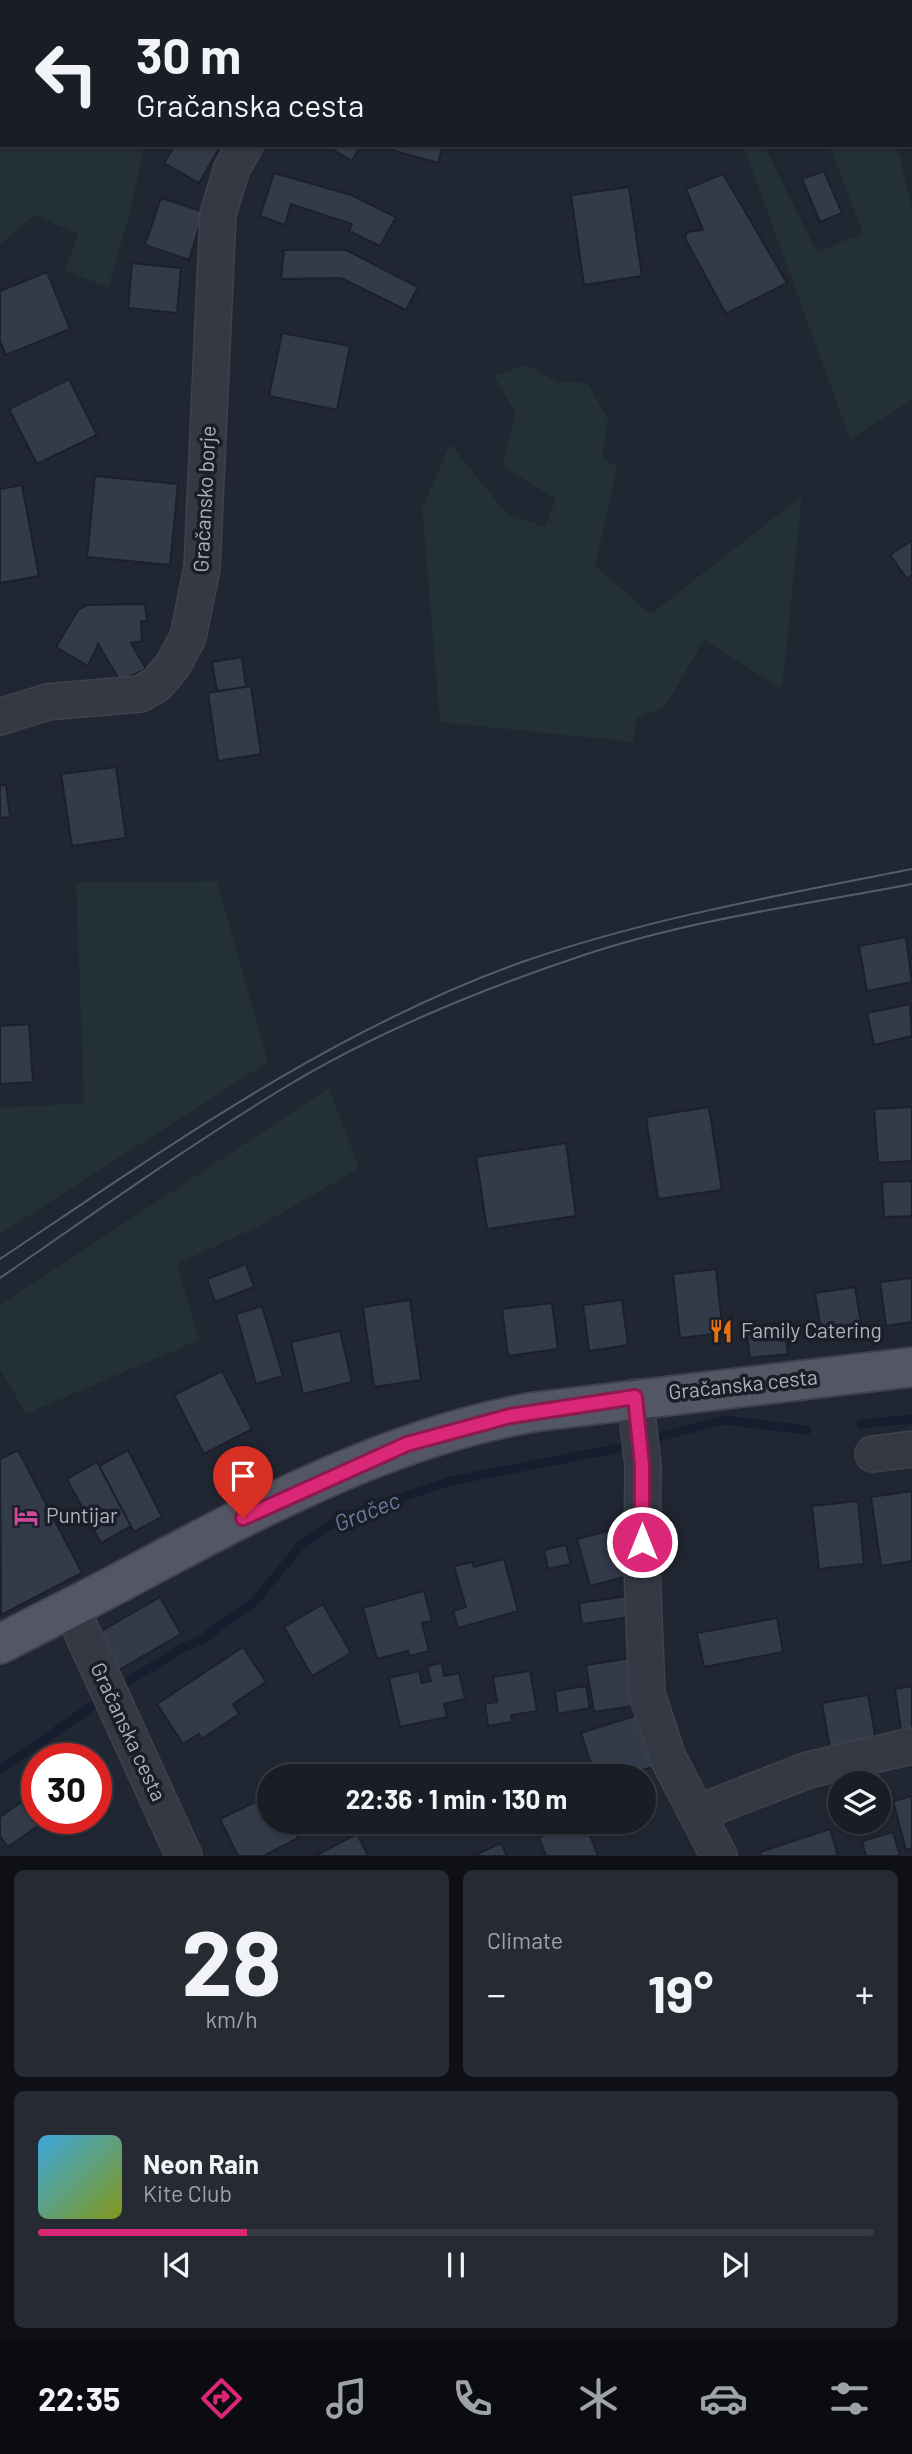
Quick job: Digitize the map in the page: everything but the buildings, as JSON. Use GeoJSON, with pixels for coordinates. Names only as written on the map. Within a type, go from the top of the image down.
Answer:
{"type":"FeatureCollection","features":[{"type":"Feature","properties":{"kind":"main road","name":"Gračanska cesta"},"geometry":{"type":"LineString","coordinates":[[0,1644],[220,1529],[407,1444],[510,1416],[637,1414],[912,1367]]}},
{"type":"Feature","properties":{"kind":"street","name":"Gračansko borje"},"geometry":{"type":"LineString","coordinates":[[0,717],[20,708],[47,702],[140,694],[157,684],[173,665],[188,637],[202,568],[218,214],[232,169],[243,147]]}},
{"type":"Feature","properties":{"kind":"street"},"geometry":{"type":"LineString","coordinates":[[637,1414],[642,1465],[642,1568],[647,1694],[668,1758],[719,1856]]}},
{"type":"Feature","properties":{"kind":"street"},"geometry":{"type":"LineString","coordinates":[[873,1454],[912,1449]]}},
{"type":"Feature","properties":{"kind":"street","name":"Gračanska cesta"},"geometry":{"type":"LineString","coordinates":[[71,1608],[184,1856]]}},
{"type":"Feature","properties":{"kind":"street"},"geometry":{"type":"LineString","coordinates":[[698,1813],[808,1770],[912,1746]]}},
{"type":"Feature","properties":{"kind":"shaded area"},"geometry":{"type":"Polygon","coordinates":[[[0,147],[144,147],[131,209],[108,288],[65,270],[78,234],[35,215],[0,244],[0,147]]]}},
{"type":"Feature","properties":{"kind":"shaded area"},"geometry":{"type":"Polygon","coordinates":[[[744,147],[765,147],[817,252],[863,233],[830,147],[897,147],[912,208],[912,400],[850,439],[744,147]]]}},
{"type":"Feature","properties":{"kind":"shaded area"},"geometry":{"type":"Polygon","coordinates":[[[526,365],[558,382],[587,383],[608,419],[602,457],[617,467],[595,566],[651,614],[802,496],[782,689],[704,640],[665,706],[637,718],[633,742],[440,722],[422,508],[450,444],[507,514],[545,527],[556,499],[502,466],[516,413],[494,376],[526,365]]]}},
{"type":"Feature","properties":{"kind":"shaded area"},"geometry":{"type":"Polygon","coordinates":[[[217,881],[268,1062],[0,1234],[0,1108],[84,1103],[76,882],[217,881]]]}},
{"type":"Feature","properties":{"kind":"shaded area"},"geometry":{"type":"Polygon","coordinates":[[[329,1088],[359,1168],[263,1224],[177,1264],[199,1340],[26,1414],[0,1369],[0,1305],[329,1088]]]}},
{"type":"Feature","properties":{"kind":"waterway","name":"Gračec"},"geometry":{"type":"LineString","coordinates":[[861,1424],[912,1419]]}},
{"type":"Feature","properties":{"kind":"waterway","name":"Gračec"},"geometry":{"type":"LineString","coordinates":[[648,1440],[723,1420],[807,1430]]}},
{"type":"Feature","properties":{"kind":"waterway","name":"Gračec"},"geometry":{"type":"LineString","coordinates":[[117,1689],[180,1649],[201,1640],[254,1602],[302,1544],[340,1518],[450,1481],[635,1445]]}},
{"type":"Feature","properties":{"kind":"waterway","name":"Gračec"},"geometry":{"type":"LineString","coordinates":[[0,1769],[103,1699]]}},
{"type":"Feature","properties":{"kind":"tram line"},"geometry":{"type":"LineString","coordinates":[[0,1259],[252,1094],[384,1021],[452,990],[570,946],[667,920],[912,869]]}},
{"type":"Feature","properties":{"kind":"tram line"},"geometry":{"type":"LineString","coordinates":[[0,1278],[246,1111],[353,1049],[428,1014],[543,969],[621,943],[745,914],[912,884]]}},
{"type":"Feature","properties":{"kind":"place","name":"Family Catering"},"geometry":{"type":"Point","coordinates":[721,1331]}},
{"type":"Feature","properties":{"kind":"place","name":"Puntijar"},"geometry":{"type":"Point","coordinates":[26,1516]}},
{"type":"Feature","properties":{"kind":"route"},"geometry":{"type":"LineString","coordinates":[[243,1518],[341,1471],[407,1444],[485,1421],[635,1397],[642,1465],[642,1542]]}}]}
